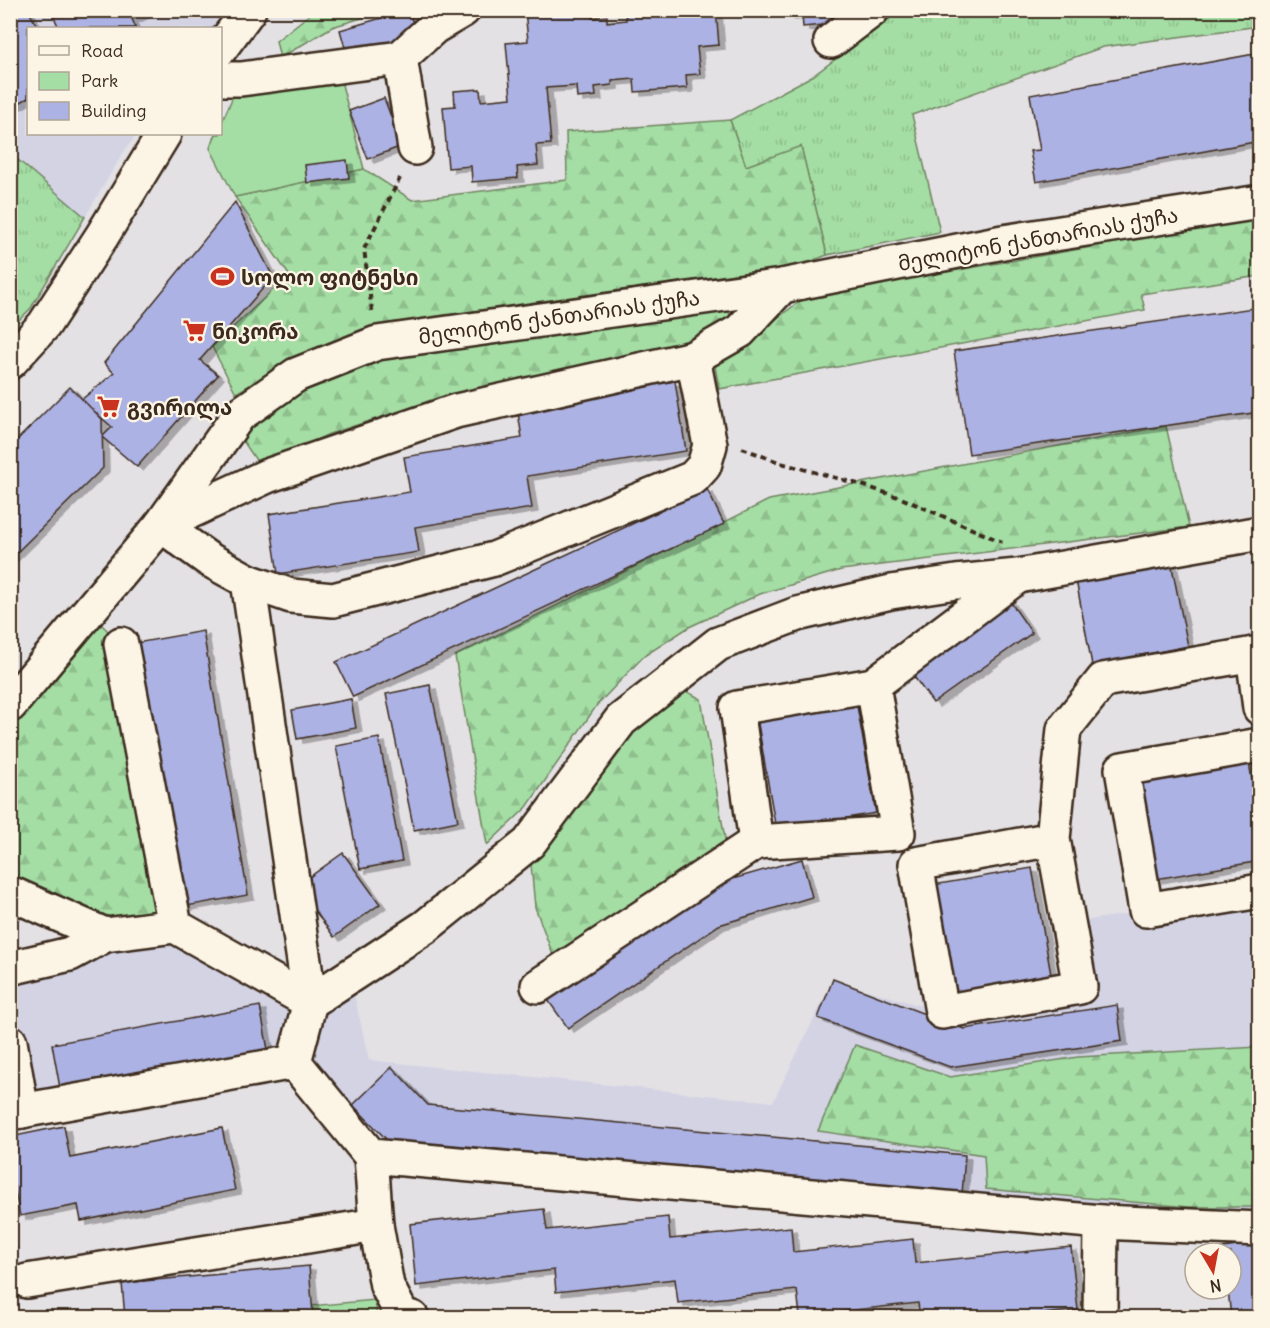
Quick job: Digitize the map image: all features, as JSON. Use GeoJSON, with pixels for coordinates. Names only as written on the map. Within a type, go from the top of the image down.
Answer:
{"type":"FeatureCollection","features":[{"type":"Feature","properties":{"kind":"street"},"geometry":{"type":"LineString","coordinates":[[222,46],[249,10]]}},
{"type":"Feature","properties":{"kind":"street"},"geometry":{"type":"LineString","coordinates":[[222,79],[241,79],[400,58],[434,27],[464,10]]}},
{"type":"Feature","properties":{"kind":"street"},"geometry":{"type":"LineString","coordinates":[[831,41],[872,10]]}},
{"type":"Feature","properties":{"kind":"street"},"geometry":{"type":"LineString","coordinates":[[400,58],[415,148]]}},
{"type":"Feature","properties":{"kind":"street"},"geometry":{"type":"LineString","coordinates":[[10,362],[44,325],[163,135]]}},
{"type":"Feature","properties":{"kind":"street","name":"მელიტონ ქანთარიას ქუჩა"},"geometry":{"type":"LineString","coordinates":[[10,705],[161,525],[239,415],[296,375],[377,343],[782,286],[1003,242],[1260,202]]}},
{"type":"Feature","properties":{"kind":"street"},"geometry":{"type":"LineString","coordinates":[[693,358],[710,445],[704,466],[693,478],[494,559],[333,600],[291,596],[248,581],[208,559],[161,525],[267,476],[456,411],[693,358],[741,331],[782,286]]}},
{"type":"Feature","properties":{"kind":"street"},"geometry":{"type":"LineString","coordinates":[[310,1002],[424,927],[529,843],[621,720],[718,644],[797,614],[902,591],[956,582],[1018,576],[1260,533]]}},
{"type":"Feature","properties":{"kind":"street"},"geometry":{"type":"LineString","coordinates":[[756,842],[737,708],[873,685],[1018,576]]}},
{"type":"Feature","properties":{"kind":"street"},"geometry":{"type":"LineString","coordinates":[[248,581],[310,1002],[294,1062]]}},
{"type":"Feature","properties":{"kind":"street"},"geometry":{"type":"LineString","coordinates":[[121,644],[175,926]]}},
{"type":"Feature","properties":{"kind":"street"},"geometry":{"type":"LineString","coordinates":[[1053,839],[916,864],[942,1012],[1080,987],[1053,839],[1064,729],[1103,680],[1256,653],[1260,708]]}},
{"type":"Feature","properties":{"kind":"street"},"geometry":{"type":"LineString","coordinates":[[538,986],[756,842],[898,833],[873,685]]}},
{"type":"Feature","properties":{"kind":"street"},"geometry":{"type":"LineString","coordinates":[[1260,745],[1122,769],[1146,910],[1260,891]]}},
{"type":"Feature","properties":{"kind":"street"},"geometry":{"type":"LineString","coordinates":[[10,893],[105,935]]}},
{"type":"Feature","properties":{"kind":"street"},"geometry":{"type":"LineString","coordinates":[[10,968],[70,954],[105,935],[175,926],[310,1002]]}},
{"type":"Feature","properties":{"kind":"street"},"geometry":{"type":"LineString","coordinates":[[10,1042],[16,1112],[294,1062]]}},
{"type":"Feature","properties":{"kind":"street"},"geometry":{"type":"LineString","coordinates":[[294,1062],[371,1156],[376,1225],[387,1286],[402,1315],[412,1317]]}},
{"type":"Feature","properties":{"kind":"street"},"geometry":{"type":"LineString","coordinates":[[371,1156],[1101,1222],[1260,1229]]}},
{"type":"Feature","properties":{"kind":"street"},"geometry":{"type":"LineString","coordinates":[[1100,1317],[1101,1222]]}},
{"type":"Feature","properties":{"kind":"street"},"geometry":{"type":"LineString","coordinates":[[27,1281],[376,1225]]}},
{"type":"Feature","properties":{"kind":"path"},"geometry":{"type":"LineString","coordinates":[[377,343],[364,249],[415,148]]}},
{"type":"Feature","properties":{"kind":"path"},"geometry":{"type":"LineString","coordinates":[[738,447],[781,463],[901,498],[1002,541]]}},
{"type":"Feature","properties":{"kind":"shaded area"},"geometry":{"type":"Polygon","coordinates":[[[10,11],[246,11],[222,27],[27,27],[27,135],[136,135],[85,217],[11,154],[10,11]]]}},
{"type":"Feature","properties":{"kind":"shaded area"},"geometry":{"type":"Polygon","coordinates":[[[1259,894],[1259,1225],[371,1156],[294,1062],[11,1113],[11,984],[38,972],[73,929],[175,926],[310,1002],[350,976],[369,1060],[773,1102],[833,980],[942,1012],[1079,987],[1068,923],[1259,894]]]}},
{"type":"Feature","properties":{"kind":"green space"},"geometry":{"type":"Polygon","coordinates":[[[314,11],[385,11],[332,27],[280,58],[276,41],[314,11]]]}},
{"type":"Feature","properties":{"kind":"green space"},"geometry":{"type":"Polygon","coordinates":[[[900,11],[1259,11],[1259,26],[1103,47],[912,115],[940,232],[827,255],[801,147],[746,167],[730,120],[814,75],[900,11]]]}},
{"type":"Feature","properties":{"kind":"green space"},"geometry":{"type":"Polygon","coordinates":[[[340,77],[364,169],[235,197],[210,148],[216,135],[222,135],[222,122],[234,94],[340,77]]]}},
{"type":"Feature","properties":{"kind":"green space"},"geometry":{"type":"Polygon","coordinates":[[[730,120],[746,166],[801,146],[827,255],[795,268],[298,358],[236,393],[212,347],[289,275],[235,197],[364,169],[412,200],[567,180],[566,132],[730,120]]]}},
{"type":"Feature","properties":{"kind":"green space"},"geometry":{"type":"Polygon","coordinates":[[[11,154],[85,217],[31,308],[11,328],[11,154]]]}},
{"type":"Feature","properties":{"kind":"green space"},"geometry":{"type":"Polygon","coordinates":[[[1259,218],[1259,276],[1141,294],[1145,310],[719,389],[715,366],[800,301],[826,293],[1259,218]]]}},
{"type":"Feature","properties":{"kind":"green space"},"geometry":{"type":"Polygon","coordinates":[[[727,308],[731,317],[726,326],[678,349],[432,401],[329,434],[260,466],[237,432],[275,403],[348,364],[727,308]]]}},
{"type":"Feature","properties":{"kind":"green space"},"geometry":{"type":"Polygon","coordinates":[[[1166,426],[1189,527],[841,570],[760,594],[689,627],[644,656],[597,705],[527,807],[487,845],[455,656],[769,500],[1166,426]]]}},
{"type":"Feature","properties":{"kind":"green space"},"geometry":{"type":"Polygon","coordinates":[[[88,611],[121,644],[175,926],[73,929],[11,898],[10,705],[88,611]]]}},
{"type":"Feature","properties":{"kind":"green space"},"geometry":{"type":"Polygon","coordinates":[[[669,682],[701,699],[726,845],[556,963],[535,907],[529,843],[669,682]]]}},
{"type":"Feature","properties":{"kind":"green space"},"geometry":{"type":"Polygon","coordinates":[[[855,1045],[950,1077],[1078,1057],[1259,1047],[1259,1207],[1189,1207],[986,1189],[984,1155],[818,1131],[855,1045]]]}},
{"type":"Feature","properties":{"kind":"green space"},"geometry":{"type":"Polygon","coordinates":[[[375,1300],[377,1317],[177,1318],[375,1300]]]}},
{"type":"Feature","properties":{"kind":"building"},"geometry":{"type":"Polygon","coordinates":[[[10,10],[28,10],[37,27],[27,27],[27,99],[10,108],[10,10]]]}},
{"type":"Feature","properties":{"kind":"building"},"geometry":{"type":"Polygon","coordinates":[[[51,10],[151,10],[132,19],[136,27],[59,27],[51,10]]]}},
{"type":"Feature","properties":{"kind":"building"},"geometry":{"type":"Polygon","coordinates":[[[409,10],[417,38],[348,58],[340,30],[409,10]]]}},
{"type":"Feature","properties":{"kind":"building"},"geometry":{"type":"Polygon","coordinates":[[[525,10],[591,10],[592,18],[607,16],[607,22],[626,20],[625,10],[716,10],[719,45],[697,47],[700,74],[686,75],[687,88],[635,92],[634,79],[612,81],[612,85],[595,87],[596,96],[577,98],[576,86],[546,88],[551,144],[536,145],[538,165],[517,167],[518,178],[472,182],[471,166],[448,168],[443,107],[455,106],[454,91],[480,89],[481,101],[511,98],[506,43],[528,41],[525,10]]]}},
{"type":"Feature","properties":{"kind":"building"},"geometry":{"type":"Polygon","coordinates":[[[788,10],[856,10],[853,22],[803,27],[802,15],[789,16],[788,10]]]}},
{"type":"Feature","properties":{"kind":"building"},"geometry":{"type":"Polygon","coordinates":[[[1260,53],[1260,141],[1036,182],[1030,151],[1040,150],[1030,95],[1260,53]]]}},
{"type":"Feature","properties":{"kind":"building"},"geometry":{"type":"Polygon","coordinates":[[[384,98],[402,146],[368,159],[349,111],[384,98]]]}},
{"type":"Feature","properties":{"kind":"building"},"geometry":{"type":"Polygon","coordinates":[[[347,160],[349,178],[307,183],[305,165],[347,160]]]}},
{"type":"Feature","properties":{"kind":"building"},"geometry":{"type":"Polygon","coordinates":[[[235,202],[273,277],[200,360],[218,375],[137,467],[102,437],[112,427],[81,400],[114,373],[104,363],[235,202]]]}},
{"type":"Feature","properties":{"kind":"building"},"geometry":{"type":"Polygon","coordinates":[[[1260,307],[1260,412],[969,454],[954,351],[1260,307]]]}},
{"type":"Feature","properties":{"kind":"building"},"geometry":{"type":"Polygon","coordinates":[[[675,381],[686,451],[527,476],[532,508],[415,527],[419,552],[278,574],[269,514],[410,492],[404,457],[522,438],[517,406],[675,381]]]}},
{"type":"Feature","properties":{"kind":"building"},"geometry":{"type":"Polygon","coordinates":[[[70,387],[102,419],[103,468],[10,559],[10,447],[70,387]]]}},
{"type":"Feature","properties":{"kind":"building"},"geometry":{"type":"Polygon","coordinates":[[[707,489],[724,524],[353,697],[336,662],[707,489]]]}},
{"type":"Feature","properties":{"kind":"building"},"geometry":{"type":"Polygon","coordinates":[[[1171,562],[1188,646],[1092,665],[1076,580],[1171,562]]]}},
{"type":"Feature","properties":{"kind":"building"},"geometry":{"type":"Polygon","coordinates":[[[1007,597],[1032,633],[933,703],[907,667],[1007,597]]]}},
{"type":"Feature","properties":{"kind":"building"},"geometry":{"type":"Polygon","coordinates":[[[203,631],[248,895],[181,907],[136,643],[203,631]]]}},
{"type":"Feature","properties":{"kind":"building"},"geometry":{"type":"Polygon","coordinates":[[[430,685],[458,821],[414,830],[386,694],[430,685]]]}},
{"type":"Feature","properties":{"kind":"building"},"geometry":{"type":"Polygon","coordinates":[[[351,699],[356,728],[297,739],[292,710],[351,699]]]}},
{"type":"Feature","properties":{"kind":"building"},"geometry":{"type":"Polygon","coordinates":[[[856,700],[876,813],[776,830],[757,718],[856,700]]]}},
{"type":"Feature","properties":{"kind":"building"},"geometry":{"type":"Polygon","coordinates":[[[379,738],[402,861],[360,869],[336,746],[379,738]]]}},
{"type":"Feature","properties":{"kind":"building"},"geometry":{"type":"Polygon","coordinates":[[[1248,757],[1260,825],[1260,861],[1156,879],[1138,776],[1248,757]]]}},
{"type":"Feature","properties":{"kind":"building"},"geometry":{"type":"Polygon","coordinates":[[[343,853],[380,904],[334,937],[297,886],[343,853]]]}},
{"type":"Feature","properties":{"kind":"building"},"geometry":{"type":"Polygon","coordinates":[[[802,859],[812,897],[719,925],[568,1028],[545,996],[705,887],[802,859]]]}},
{"type":"Feature","properties":{"kind":"building"},"geometry":{"type":"Polygon","coordinates":[[[1032,868],[1052,980],[953,997],[933,885],[1032,868]]]}},
{"type":"Feature","properties":{"kind":"building"},"geometry":{"type":"Polygon","coordinates":[[[833,979],[964,1029],[1117,1005],[1122,1041],[950,1067],[818,1018],[833,979]]]}},
{"type":"Feature","properties":{"kind":"building"},"geometry":{"type":"Polygon","coordinates":[[[260,1006],[268,1050],[60,1088],[52,1044],[260,1006]]]}},
{"type":"Feature","properties":{"kind":"building"},"geometry":{"type":"Polygon","coordinates":[[[392,1067],[428,1105],[965,1155],[962,1195],[389,1142],[353,1105],[392,1067]]]}},
{"type":"Feature","properties":{"kind":"building"},"geometry":{"type":"Polygon","coordinates":[[[64,1126],[70,1158],[222,1128],[235,1190],[81,1221],[78,1205],[20,1216],[10,1168],[10,1137],[64,1126]]]}},
{"type":"Feature","properties":{"kind":"building"},"geometry":{"type":"Polygon","coordinates":[[[544,1209],[547,1230],[668,1217],[670,1239],[791,1227],[793,1252],[913,1239],[915,1263],[1071,1247],[1078,1310],[1007,1318],[920,1318],[918,1303],[800,1316],[797,1290],[678,1303],[675,1279],[556,1292],[554,1270],[416,1286],[410,1224],[544,1209]]]}},
{"type":"Feature","properties":{"kind":"building"},"geometry":{"type":"Polygon","coordinates":[[[1257,1243],[1260,1256],[1260,1318],[1231,1318],[1229,1301],[1243,1301],[1243,1245],[1257,1243]]]}},
{"type":"Feature","properties":{"kind":"building"},"geometry":{"type":"Polygon","coordinates":[[[309,1266],[313,1314],[273,1318],[125,1318],[122,1283],[309,1266]]]}},
{"type":"Feature","properties":{"kind":"place","name":"სოლო ფიტნესი"},"geometry":{"type":"Point","coordinates":[223,277]}},
{"type":"Feature","properties":{"kind":"place","name":"ნიკორა"},"geometry":{"type":"Point","coordinates":[194,331]}},
{"type":"Feature","properties":{"kind":"place","name":"გვირილა"},"geometry":{"type":"Point","coordinates":[109,407]}}]}
